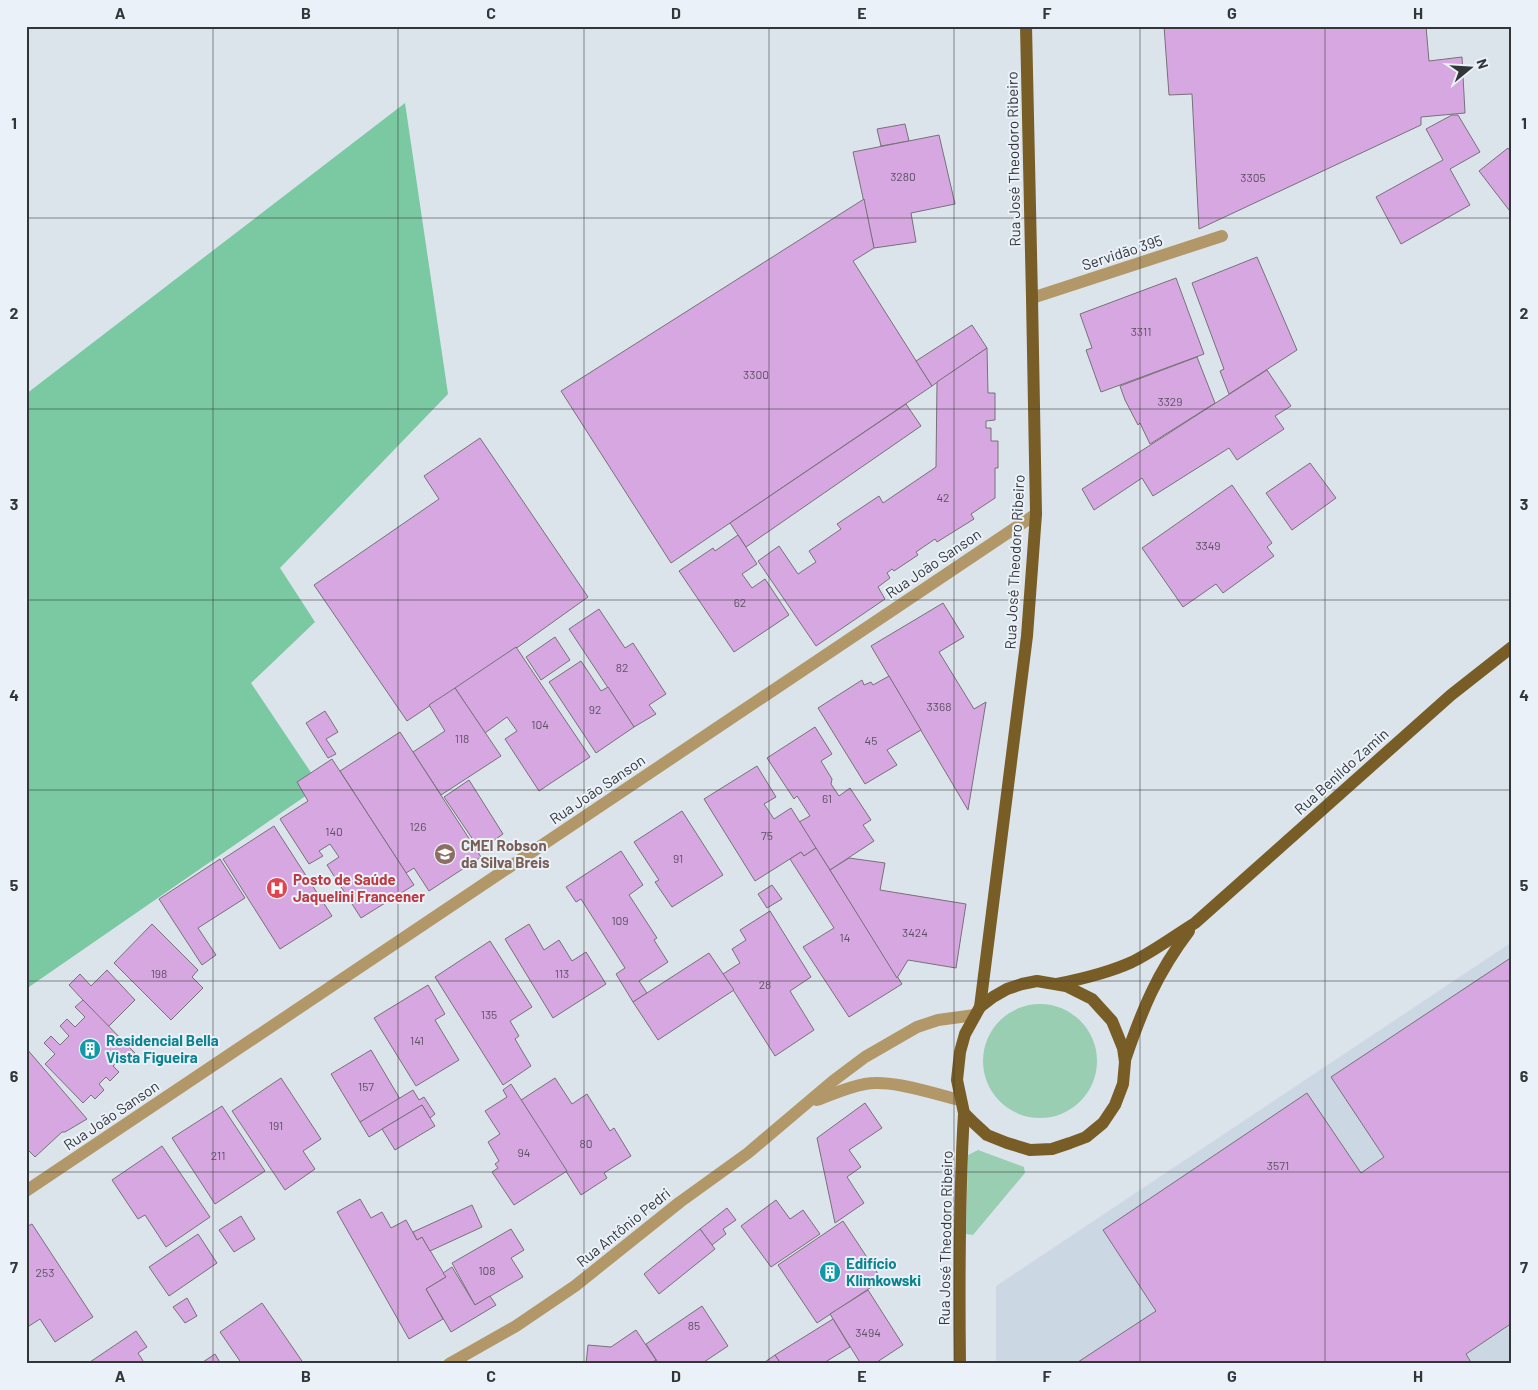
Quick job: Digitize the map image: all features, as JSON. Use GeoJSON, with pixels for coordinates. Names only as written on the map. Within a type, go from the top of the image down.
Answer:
{"type":"FeatureCollection","features":[{"type":"Feature","properties":{"kind":"main road","name":"Rua José Theodoro Ribeiro"},"geometry":{"type":"LineString","coordinates":[[977,1011],[1027,636],[1036,514],[1026,26]]}},
{"type":"Feature","properties":{"kind":"main road","name":"Rua Benildo Zamin"},"geometry":{"type":"LineString","coordinates":[[1057,984],[1089,978],[1130,963],[1195,923],[1451,695],[1512,647]]}},
{"type":"Feature","properties":{"kind":"main road","name":"Rua Benildo Zamin"},"geometry":{"type":"LineString","coordinates":[[1124,1062],[1148,996],[1175,950],[1195,923]]}},
{"type":"Feature","properties":{"kind":"main road"},"geometry":{"type":"LineString","coordinates":[[1037,981],[1057,984],[1066,986],[1092,999],[1112,1021],[1123,1048],[1123,1084],[1115,1105],[1103,1123],[1086,1137],[1052,1149],[1030,1150],[987,1136],[964,1113],[957,1080],[960,1052],[965,1034],[977,1011],[993,997],[1007,989],[1022,984],[1037,981]]}},
{"type":"Feature","properties":{"kind":"main road","name":"Rua José Theodoro Ribeiro"},"geometry":{"type":"LineString","coordinates":[[960,1364],[959,1268],[964,1113]]}},
{"type":"Feature","properties":{"kind":"street","name":"Servidão 395"},"geometry":{"type":"LineString","coordinates":[[1032,298],[1222,236]]}},
{"type":"Feature","properties":{"kind":"street","name":"Rua João Sanson"},"geometry":{"type":"LineString","coordinates":[[26,1191],[1036,514]]}},
{"type":"Feature","properties":{"kind":"street","name":"Rua Antônio Pedri"},"geometry":{"type":"LineString","coordinates":[[449,1364],[516,1326],[575,1286],[680,1202],[748,1153],[833,1081],[865,1057],[917,1027],[977,1011]]}},
{"type":"Feature","properties":{"kind":"street","name":"Rua Antônio Pedri"},"geometry":{"type":"LineString","coordinates":[[808,1103],[846,1088],[867,1083],[903,1086],[960,1100]]}},
{"type":"Feature","properties":{"kind":"shaded area"},"geometry":{"type":"Polygon","coordinates":[[[1512,942],[1512,1364],[996,1364],[996,1286],[1512,942]]]}},
{"type":"Feature","properties":{"kind":"green space"},"geometry":{"type":"Polygon","coordinates":[[[405,103],[448,394],[280,568],[315,622],[251,683],[320,786],[26,989],[26,394],[405,103]]]}},
{"type":"Feature","properties":{"kind":"green space"},"geometry":{"type":"Polygon","coordinates":[[[1040,1004],[1062,1008],[1072,1013],[1088,1029],[1093,1039],[1097,1061],[1093,1083],[1088,1093],[1072,1109],[1062,1114],[1040,1118],[1018,1114],[1008,1109],[992,1093],[987,1083],[983,1061],[987,1039],[992,1029],[1008,1013],[1018,1008],[1040,1004]]]}},
{"type":"Feature","properties":{"kind":"green space"},"geometry":{"type":"Polygon","coordinates":[[[978,1150],[1024,1167],[1025,1173],[973,1235],[966,1234],[968,1155],[978,1150]]]}},
{"type":"Feature","properties":{"kind":"building"},"geometry":{"type":"Polygon","coordinates":[[[1164,26],[1426,26],[1429,61],[1462,57],[1465,113],[1421,117],[1421,125],[1199,229],[1192,94],[1169,95],[1164,26]]]}},
{"type":"Feature","properties":{"kind":"building"},"geometry":{"type":"Polygon","coordinates":[[[1452,115],[1458,115],[1480,152],[1450,169],[1470,205],[1401,244],[1376,197],[1443,160],[1426,129],[1452,115]]]}},
{"type":"Feature","properties":{"kind":"building"},"geometry":{"type":"Polygon","coordinates":[[[905,124],[909,141],[881,146],[877,129],[905,124]]]}},
{"type":"Feature","properties":{"kind":"building"},"geometry":{"type":"Polygon","coordinates":[[[939,135],[955,204],[911,213],[916,242],[874,248],[853,152],[939,135]]]}},
{"type":"Feature","properties":{"kind":"building"},"geometry":{"type":"Polygon","coordinates":[[[1508,148],[1512,154],[1512,208],[1509,210],[1479,171],[1508,148]]]}},
{"type":"Feature","properties":{"kind":"building"},"geometry":{"type":"Polygon","coordinates":[[[864,199],[874,248],[853,261],[932,386],[671,563],[561,391],[864,199]]]}},
{"type":"Feature","properties":{"kind":"building"},"geometry":{"type":"Polygon","coordinates":[[[1257,257],[1297,350],[1229,394],[1220,371],[1224,369],[1192,283],[1257,257]]]}},
{"type":"Feature","properties":{"kind":"building"},"geometry":{"type":"Polygon","coordinates":[[[1176,278],[1204,354],[1101,392],[1086,350],[1092,348],[1080,314],[1176,278]]]}},
{"type":"Feature","properties":{"kind":"building"},"geometry":{"type":"Polygon","coordinates":[[[972,325],[987,348],[932,386],[916,361],[972,325]]]}},
{"type":"Feature","properties":{"kind":"building"},"geometry":{"type":"Polygon","coordinates":[[[987,348],[988,393],[995,393],[995,420],[986,421],[986,428],[991,428],[991,441],[998,441],[998,468],[995,468],[995,498],[971,514],[974,519],[937,542],[935,539],[916,552],[918,555],[894,571],[892,569],[887,573],[890,578],[878,587],[885,599],[816,646],[758,561],[779,546],[798,574],[816,562],[809,551],[841,529],[837,524],[879,496],[883,503],[936,467],[937,382],[987,348]]]}},
{"type":"Feature","properties":{"kind":"building"},"geometry":{"type":"Polygon","coordinates":[[[1197,357],[1215,403],[1150,444],[1140,423],[1138,425],[1125,400],[1120,386],[1197,357]]]}},
{"type":"Feature","properties":{"kind":"building"},"geometry":{"type":"Polygon","coordinates":[[[1267,370],[1291,406],[1275,416],[1284,429],[1237,460],[1229,448],[1153,496],[1142,478],[1094,510],[1082,489],[1267,370]]]}},
{"type":"Feature","properties":{"kind":"building"},"geometry":{"type":"Polygon","coordinates":[[[906,404],[921,426],[746,547],[730,523],[906,404]]]}},
{"type":"Feature","properties":{"kind":"building"},"geometry":{"type":"Polygon","coordinates":[[[480,438],[588,597],[518,647],[407,721],[314,585],[439,499],[424,476],[480,438]]]}},
{"type":"Feature","properties":{"kind":"building"},"geometry":{"type":"Polygon","coordinates":[[[1310,463],[1336,498],[1292,530],[1266,493],[1310,463]]]}},
{"type":"Feature","properties":{"kind":"building"},"geometry":{"type":"Polygon","coordinates":[[[1232,485],[1272,543],[1267,547],[1274,556],[1223,593],[1216,584],[1183,607],[1142,548],[1232,485]]]}},
{"type":"Feature","properties":{"kind":"building"},"geometry":{"type":"Polygon","coordinates":[[[738,535],[757,564],[742,574],[752,588],[765,579],[789,615],[734,652],[679,571],[713,548],[715,551],[738,535]]]}},
{"type":"Feature","properties":{"kind":"building"},"geometry":{"type":"Polygon","coordinates":[[[943,603],[964,637],[939,652],[974,709],[986,702],[968,810],[871,646],[943,603]]]}},
{"type":"Feature","properties":{"kind":"building"},"geometry":{"type":"Polygon","coordinates":[[[599,609],[625,648],[633,643],[666,694],[649,705],[656,714],[634,727],[569,629],[599,609]]]}},
{"type":"Feature","properties":{"kind":"building"},"geometry":{"type":"Polygon","coordinates":[[[555,637],[570,660],[541,680],[526,657],[555,637]]]}},
{"type":"Feature","properties":{"kind":"building"},"geometry":{"type":"Polygon","coordinates":[[[516,647],[590,757],[539,791],[505,739],[517,731],[507,717],[485,733],[455,688],[516,647]]]}},
{"type":"Feature","properties":{"kind":"building"},"geometry":{"type":"Polygon","coordinates":[[[581,661],[601,691],[608,687],[634,727],[596,753],[549,682],[581,661]]]}},
{"type":"Feature","properties":{"kind":"building"},"geometry":{"type":"Polygon","coordinates":[[[889,676],[921,730],[887,750],[897,765],[865,784],[818,708],[862,680],[864,685],[871,682],[873,685],[889,676]]]}},
{"type":"Feature","properties":{"kind":"building"},"geometry":{"type":"Polygon","coordinates":[[[455,688],[501,756],[441,795],[413,752],[445,731],[429,705],[455,688]]]}},
{"type":"Feature","properties":{"kind":"building"},"geometry":{"type":"Polygon","coordinates":[[[325,711],[338,732],[326,739],[336,754],[328,758],[306,723],[325,711]]]}},
{"type":"Feature","properties":{"kind":"building"},"geometry":{"type":"Polygon","coordinates":[[[815,727],[832,754],[821,761],[832,779],[831,784],[839,796],[850,788],[871,820],[863,825],[874,841],[830,870],[799,822],[810,816],[797,796],[794,799],[767,758],[815,727]]]}},
{"type":"Feature","properties":{"kind":"building"},"geometry":{"type":"Polygon","coordinates":[[[400,732],[481,857],[429,891],[414,868],[406,873],[340,771],[400,732]]]}},
{"type":"Feature","properties":{"kind":"building"},"geometry":{"type":"Polygon","coordinates":[[[332,759],[414,885],[361,918],[327,865],[339,857],[330,844],[319,851],[323,856],[309,864],[280,819],[308,801],[297,782],[332,759]]]}},
{"type":"Feature","properties":{"kind":"building"},"geometry":{"type":"Polygon","coordinates":[[[757,766],[776,797],[764,804],[774,819],[791,808],[816,848],[804,856],[801,852],[755,881],[704,799],[757,766]]]}},
{"type":"Feature","properties":{"kind":"building"},"geometry":{"type":"Polygon","coordinates":[[[469,780],[503,834],[480,850],[444,797],[469,780]]]}},
{"type":"Feature","properties":{"kind":"building"},"geometry":{"type":"Polygon","coordinates":[[[682,811],[723,875],[672,907],[655,882],[659,880],[634,842],[682,811]]]}},
{"type":"Feature","properties":{"kind":"building","name":"Posto de Saúde Jaquelini Francener"},"geometry":{"type":"Polygon","coordinates":[[[274,826],[332,916],[280,949],[223,859],[274,826]]]}},
{"type":"Feature","properties":{"kind":"building"},"geometry":{"type":"Polygon","coordinates":[[[816,848],[902,984],[849,1017],[803,947],[834,928],[790,859],[801,852],[804,856],[816,848]]]}},
{"type":"Feature","properties":{"kind":"building"},"geometry":{"type":"Polygon","coordinates":[[[621,851],[643,885],[629,895],[657,938],[654,940],[668,962],[639,981],[647,993],[633,1002],[616,974],[625,968],[581,899],[576,902],[566,887],[621,851]]]}},
{"type":"Feature","properties":{"kind":"building"},"geometry":{"type":"Polygon","coordinates":[[[849,858],[885,863],[880,890],[966,904],[956,968],[908,960],[897,978],[830,870],[849,858]]]}},
{"type":"Feature","properties":{"kind":"building"},"geometry":{"type":"Polygon","coordinates":[[[220,859],[245,898],[198,928],[216,955],[202,965],[159,899],[220,859]]]}},
{"type":"Feature","properties":{"kind":"building"},"geometry":{"type":"Polygon","coordinates":[[[772,885],[782,899],[767,908],[758,894],[772,885]]]}},
{"type":"Feature","properties":{"kind":"building"},"geometry":{"type":"Polygon","coordinates":[[[770,911],[811,977],[790,991],[814,1030],[775,1056],[723,974],[740,963],[732,949],[746,940],[740,930],[770,911]]]}},
{"type":"Feature","properties":{"kind":"building"},"geometry":{"type":"Polygon","coordinates":[[[152,924],[198,970],[192,977],[203,988],[171,1020],[114,963],[152,924]]]}},
{"type":"Feature","properties":{"kind":"building"},"geometry":{"type":"Polygon","coordinates":[[[529,924],[544,950],[559,940],[572,961],[586,952],[606,984],[553,1018],[505,939],[529,924]]]}},
{"type":"Feature","properties":{"kind":"building"},"geometry":{"type":"Polygon","coordinates":[[[490,941],[532,1007],[510,1021],[519,1036],[515,1039],[531,1066],[503,1085],[435,977],[490,941]]]}},
{"type":"Feature","properties":{"kind":"building"},"geometry":{"type":"Polygon","coordinates":[[[709,953],[734,990],[658,1040],[633,1002],[709,953]]]}},
{"type":"Feature","properties":{"kind":"building"},"geometry":{"type":"Polygon","coordinates":[[[1512,957],[1512,1323],[1466,1354],[1472,1364],[1079,1364],[1078,1362],[1156,1311],[1103,1230],[1307,1093],[1361,1173],[1384,1157],[1331,1077],[1512,957]]]}},
{"type":"Feature","properties":{"kind":"building"},"geometry":{"type":"Polygon","coordinates":[[[107,970],[135,1000],[108,1027],[69,985],[80,974],[91,986],[107,970]]]}},
{"type":"Feature","properties":{"kind":"building"},"geometry":{"type":"Polygon","coordinates":[[[428,985],[445,1014],[435,1020],[459,1060],[416,1086],[374,1018],[428,985]]]}},
{"type":"Feature","properties":{"kind":"building","name":"Residencial Bella Vista Figueira"},"geometry":{"type":"Polygon","coordinates":[[[83,1000],[135,1053],[125,1063],[121,1059],[113,1066],[119,1072],[110,1081],[106,1077],[99,1084],[104,1090],[95,1099],[91,1095],[83,1103],[45,1064],[55,1054],[44,1043],[51,1036],[60,1045],[69,1036],[60,1026],[67,1019],[75,1027],[85,1017],[75,1007],[83,1000]]]}},
{"type":"Feature","properties":{"kind":"building"},"geometry":{"type":"Polygon","coordinates":[[[26,1048],[87,1119],[62,1132],[35,1157],[26,1148],[26,1048]]]}},
{"type":"Feature","properties":{"kind":"building"},"geometry":{"type":"Polygon","coordinates":[[[371,1050],[400,1099],[360,1122],[331,1074],[371,1050]]]}},
{"type":"Feature","properties":{"kind":"building"},"geometry":{"type":"Polygon","coordinates":[[[281,1078],[321,1139],[303,1151],[315,1169],[285,1190],[232,1111],[281,1078]]]}},
{"type":"Feature","properties":{"kind":"building"},"geometry":{"type":"Polygon","coordinates":[[[555,1078],[572,1104],[587,1094],[610,1131],[614,1128],[631,1156],[604,1173],[607,1178],[581,1195],[521,1100],[555,1078]]]}},
{"type":"Feature","properties":{"kind":"building"},"geometry":{"type":"Polygon","coordinates":[[[511,1084],[567,1171],[514,1205],[492,1172],[498,1168],[495,1164],[499,1161],[488,1142],[500,1134],[485,1111],[507,1097],[503,1090],[511,1084]]]}},
{"type":"Feature","properties":{"kind":"building"},"geometry":{"type":"Polygon","coordinates":[[[413,1090],[419,1100],[424,1097],[435,1114],[430,1118],[422,1105],[369,1137],[360,1122],[413,1090]]]}},
{"type":"Feature","properties":{"kind":"building"},"geometry":{"type":"Polygon","coordinates":[[[865,1103],[882,1128],[849,1150],[861,1167],[847,1177],[864,1203],[835,1223],[817,1138],[865,1103]]]}},
{"type":"Feature","properties":{"kind":"building"},"geometry":{"type":"Polygon","coordinates":[[[422,1105],[435,1126],[395,1150],[382,1129],[422,1105]]]}},
{"type":"Feature","properties":{"kind":"building"},"geometry":{"type":"Polygon","coordinates":[[[222,1106],[265,1171],[215,1204],[172,1138],[222,1106]]]}},
{"type":"Feature","properties":{"kind":"building"},"geometry":{"type":"Polygon","coordinates":[[[162,1146],[210,1217],[166,1247],[145,1215],[138,1219],[112,1180],[162,1146]]]}},
{"type":"Feature","properties":{"kind":"building"},"geometry":{"type":"Polygon","coordinates":[[[360,1199],[371,1218],[382,1212],[391,1228],[406,1220],[417,1240],[422,1237],[446,1277],[426,1289],[443,1319],[409,1339],[337,1212],[360,1199]]]}},
{"type":"Feature","properties":{"kind":"building"},"geometry":{"type":"Polygon","coordinates":[[[776,1200],[790,1219],[803,1210],[820,1234],[771,1267],[741,1226],[776,1200]]]}},
{"type":"Feature","properties":{"kind":"building"},"geometry":{"type":"Polygon","coordinates":[[[472,1205],[482,1227],[430,1251],[422,1237],[417,1240],[413,1232],[472,1205]]]}},
{"type":"Feature","properties":{"kind":"building"},"geometry":{"type":"Polygon","coordinates":[[[727,1208],[736,1220],[723,1229],[726,1234],[712,1245],[700,1229],[727,1208]]]}},
{"type":"Feature","properties":{"kind":"building"},"geometry":{"type":"Polygon","coordinates":[[[241,1216],[255,1239],[234,1252],[219,1230],[241,1216]]]}},
{"type":"Feature","properties":{"kind":"building","name":"Edifício Klimkowski"},"geometry":{"type":"Polygon","coordinates":[[[843,1221],[882,1280],[817,1323],[778,1265],[843,1221]]]}},
{"type":"Feature","properties":{"kind":"building"},"geometry":{"type":"Polygon","coordinates":[[[32,1224],[93,1317],[55,1342],[40,1319],[26,1328],[26,1227],[32,1224]]]}},
{"type":"Feature","properties":{"kind":"building"},"geometry":{"type":"Polygon","coordinates":[[[511,1229],[524,1250],[511,1258],[523,1277],[475,1305],[452,1263],[511,1229]]]}},
{"type":"Feature","properties":{"kind":"building"},"geometry":{"type":"Polygon","coordinates":[[[700,1229],[715,1249],[659,1294],[644,1274],[700,1229]]]}},
{"type":"Feature","properties":{"kind":"building"},"geometry":{"type":"Polygon","coordinates":[[[198,1234],[217,1263],[169,1296],[149,1267],[198,1234]]]}},
{"type":"Feature","properties":{"kind":"building"},"geometry":{"type":"Polygon","coordinates":[[[452,1267],[475,1305],[490,1296],[496,1305],[451,1332],[426,1289],[446,1277],[443,1273],[452,1267]]]}},
{"type":"Feature","properties":{"kind":"building"},"geometry":{"type":"Polygon","coordinates":[[[868,1290],[903,1345],[874,1364],[861,1364],[830,1314],[868,1290]]]}},
{"type":"Feature","properties":{"kind":"building"},"geometry":{"type":"Polygon","coordinates":[[[187,1298],[197,1316],[185,1323],[173,1307],[187,1298]]]}},
{"type":"Feature","properties":{"kind":"building"},"geometry":{"type":"Polygon","coordinates":[[[262,1303],[304,1364],[242,1364],[220,1332],[262,1303]]]}},
{"type":"Feature","properties":{"kind":"building"},"geometry":{"type":"Polygon","coordinates":[[[702,1306],[728,1346],[701,1364],[659,1364],[646,1344],[702,1306]]]}},
{"type":"Feature","properties":{"kind":"building"},"geometry":{"type":"Polygon","coordinates":[[[833,1319],[850,1347],[822,1364],[781,1364],[775,1355],[833,1319]]]}},
{"type":"Feature","properties":{"kind":"building"},"geometry":{"type":"Polygon","coordinates":[[[636,1330],[656,1360],[652,1364],[586,1364],[588,1345],[611,1347],[636,1330]]]}},
{"type":"Feature","properties":{"kind":"building"},"geometry":{"type":"Polygon","coordinates":[[[136,1331],[147,1347],[138,1353],[145,1364],[87,1364],[136,1331]]]}},
{"type":"Feature","properties":{"kind":"building"},"geometry":{"type":"Polygon","coordinates":[[[215,1354],[221,1364],[200,1364],[215,1354]]]}},
{"type":"Feature","properties":{"kind":"building"},"geometry":{"type":"Polygon","coordinates":[[[775,1355],[781,1364],[762,1364],[775,1355]]]}},
{"type":"Feature","properties":{"kind":"place","name":"CMEI Robson da Silva Breis"},"geometry":{"type":"Point","coordinates":[445,854]}},
{"type":"Feature","properties":{"kind":"place","name":"Posto de Saúde Jaquelini Francener"},"geometry":{"type":"Point","coordinates":[277,888]}},
{"type":"Feature","properties":{"kind":"place","name":"Residencial Bella Vista Figueira"},"geometry":{"type":"Point","coordinates":[90,1049]}},
{"type":"Feature","properties":{"kind":"place","name":"Edifício Klimkowski"},"geometry":{"type":"Point","coordinates":[830,1272]}}]}
